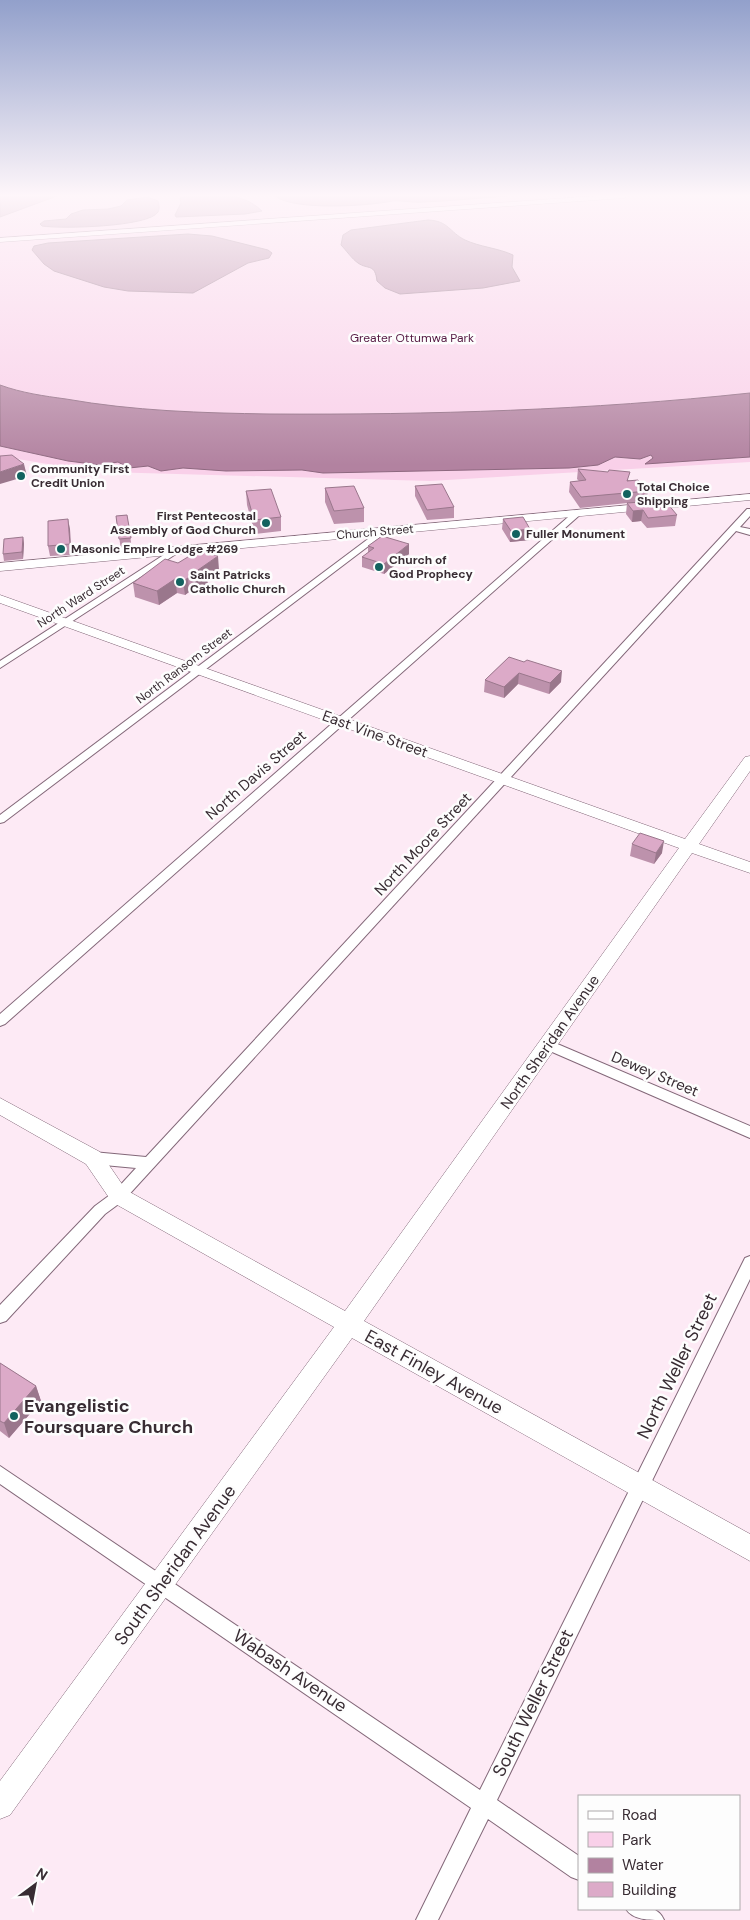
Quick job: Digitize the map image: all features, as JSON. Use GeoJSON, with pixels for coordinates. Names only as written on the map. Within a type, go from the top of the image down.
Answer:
{"type":"FeatureCollection","features":[{"type":"Feature","properties":{"kind":"main road","name":"Church Street"},"geometry":{"type":"LineString","coordinates":[[0,567],[750,497]]}},
{"type":"Feature","properties":{"kind":"main road","name":"East Vine Street"},"geometry":{"type":"LineString","coordinates":[[0,599],[750,868]]}},
{"type":"Feature","properties":{"kind":"main road","name":"North Sheridan Avenue"},"geometry":{"type":"LineString","coordinates":[[350,1324],[750,760]]}},
{"type":"Feature","properties":{"kind":"main road"},"geometry":{"type":"LineString","coordinates":[[0,1106],[93,1158],[119,1196]]}},
{"type":"Feature","properties":{"kind":"main road","name":"East Finley Avenue"},"geometry":{"type":"LineString","coordinates":[[119,1196],[750,1548]]}},
{"type":"Feature","properties":{"kind":"main road","name":"South Sheridan Avenue"},"geometry":{"type":"LineString","coordinates":[[0,1805],[350,1324]]}},
{"type":"Feature","properties":{"kind":"street","name":"North Moore Street"},"geometry":{"type":"LineString","coordinates":[[0,1316],[100,1210],[119,1196],[750,512]]}},
{"type":"Feature","properties":{"kind":"street","name":"North Davis Street"},"geometry":{"type":"LineString","coordinates":[[0,1020],[578,513]]}},
{"type":"Feature","properties":{"kind":"street"},"geometry":{"type":"LineString","coordinates":[[735,528],[750,532]]}},
{"type":"Feature","properties":{"kind":"street","name":"North Ransom Street"},"geometry":{"type":"LineString","coordinates":[[0,820],[383,532]]}},
{"type":"Feature","properties":{"kind":"street","name":"North Ward Street"},"geometry":{"type":"LineString","coordinates":[[0,664],[176,550]]}},
{"type":"Feature","properties":{"kind":"street","name":"Dewey Street"},"geometry":{"type":"LineString","coordinates":[[548,1045],[750,1132]]}},
{"type":"Feature","properties":{"kind":"street"},"geometry":{"type":"LineString","coordinates":[[93,1158],[149,1163]]}},
{"type":"Feature","properties":{"kind":"street","name":"North Weller Street"},"geometry":{"type":"LineString","coordinates":[[640,1487],[750,1262]]}},
{"type":"Feature","properties":{"kind":"street","name":"Wabash Avenue"},"geometry":{"type":"LineString","coordinates":[[0,1474],[578,1867]]}},
{"type":"Feature","properties":{"kind":"street","name":"South Weller Street"},"geometry":{"type":"LineString","coordinates":[[427,1920],[640,1487]]}},
{"type":"Feature","properties":{"kind":"street"},"geometry":{"type":"LineString","coordinates":[[638,1910],[653,1920]]}},
{"type":"Feature","properties":{"kind":"green space","name":"Greater Ottumwa Park"},"geometry":{"type":"Polygon","coordinates":[[[0,286],[750,286],[750,462],[430,481],[106,472],[97,470],[95,472],[0,456],[0,286]]]}},
{"type":"Feature","properties":{"kind":"water"},"geometry":{"type":"Polygon","coordinates":[[[100,286],[207,286],[193,293],[128,291],[100,286]]]}},
{"type":"Feature","properties":{"kind":"water"},"geometry":{"type":"Polygon","coordinates":[[[382,286],[496,286],[400,294],[382,286]]]}},
{"type":"Feature","properties":{"kind":"water"},"geometry":{"type":"Polygon","coordinates":[[[0,385],[33,394],[142,409],[270,414],[390,414],[510,410],[630,404],[750,393],[750,457],[645,464],[653,458],[651,455],[640,459],[615,457],[598,465],[569,468],[323,473],[302,470],[226,471],[183,468],[161,471],[148,466],[129,468],[118,462],[100,465],[68,461],[0,446],[0,385]]]}},
{"type":"Feature","properties":{"kind":"building"},"geometry":{"type":"Polygon","coordinates":[[[12,455],[24,464],[0,472],[0,456],[12,455]]]}},
{"type":"Feature","properties":{"kind":"building"},"geometry":{"type":"Polygon","coordinates":[[[578,469],[630,472],[627,481],[638,480],[648,491],[581,497],[570,482],[586,480],[578,469]]]}},
{"type":"Feature","properties":{"kind":"building"},"geometry":{"type":"Polygon","coordinates":[[[442,484],[454,507],[427,510],[415,486],[442,484]]]}},
{"type":"Feature","properties":{"kind":"building"},"geometry":{"type":"Polygon","coordinates":[[[354,486],[364,508],[334,511],[325,488],[354,486]]]}},
{"type":"Feature","properties":{"kind":"building"},"geometry":{"type":"Polygon","coordinates":[[[271,489],[281,517],[254,520],[246,491],[271,489]]]}},
{"type":"Feature","properties":{"kind":"building"},"geometry":{"type":"Polygon","coordinates":[[[655,501],[658,504],[667,503],[677,515],[648,518],[643,510],[633,511],[627,503],[655,501]]]}},
{"type":"Feature","properties":{"kind":"building"},"geometry":{"type":"Polygon","coordinates":[[[127,515],[131,538],[119,539],[116,516],[127,515]]]}},
{"type":"Feature","properties":{"kind":"building"},"geometry":{"type":"Polygon","coordinates":[[[523,517],[530,529],[511,531],[503,519],[523,517]]]}},
{"type":"Feature","properties":{"kind":"building"},"geometry":{"type":"Polygon","coordinates":[[[68,519],[70,544],[48,546],[48,521],[68,519]]]}},
{"type":"Feature","properties":{"kind":"building"},"geometry":{"type":"Polygon","coordinates":[[[382,536],[409,544],[384,564],[362,557],[374,548],[368,546],[382,536]]]}},
{"type":"Feature","properties":{"kind":"building"},"geometry":{"type":"Polygon","coordinates":[[[23,537],[22,552],[3,554],[4,539],[23,537]]]}},
{"type":"Feature","properties":{"kind":"building"},"geometry":{"type":"Polygon","coordinates":[[[202,551],[218,556],[198,570],[207,572],[195,580],[188,578],[183,581],[175,579],[157,591],[133,583],[165,559],[178,563],[196,552],[196,554],[202,551]]]}},
{"type":"Feature","properties":{"kind":"building"},"geometry":{"type":"Polygon","coordinates":[[[509,657],[524,662],[527,660],[562,671],[550,683],[519,673],[504,687],[485,680],[509,657]]]}},
{"type":"Feature","properties":{"kind":"building"},"geometry":{"type":"Polygon","coordinates":[[[640,833],[664,841],[656,853],[632,844],[640,833]]]}},
{"type":"Feature","properties":{"kind":"building"},"geometry":{"type":"Polygon","coordinates":[[[0,1363],[36,1386],[4,1423],[0,1421],[0,1363]]]}},
{"type":"Feature","properties":{"kind":"place","name":"Community First Credit Union"},"geometry":{"type":"Point","coordinates":[21,476]}},
{"type":"Feature","properties":{"kind":"place","name":"Total Choice Shipping"},"geometry":{"type":"Point","coordinates":[627,494]}},
{"type":"Feature","properties":{"kind":"place","name":"First Pentecostal Assembly of God Church"},"geometry":{"type":"Point","coordinates":[266,523]}},
{"type":"Feature","properties":{"kind":"place","name":"Fuller Monument"},"geometry":{"type":"Point","coordinates":[516,534]}},
{"type":"Feature","properties":{"kind":"place","name":"Masonic Empire Lodge #269"},"geometry":{"type":"Point","coordinates":[61,549]}},
{"type":"Feature","properties":{"kind":"place","name":"Church of God Prophecy"},"geometry":{"type":"Point","coordinates":[379,567]}},
{"type":"Feature","properties":{"kind":"place","name":"Saint Patricks Catholic Church"},"geometry":{"type":"Point","coordinates":[180,582]}},
{"type":"Feature","properties":{"kind":"place","name":"Evangelistic Foursquare Church"},"geometry":{"type":"Point","coordinates":[14,1416]}}]}
